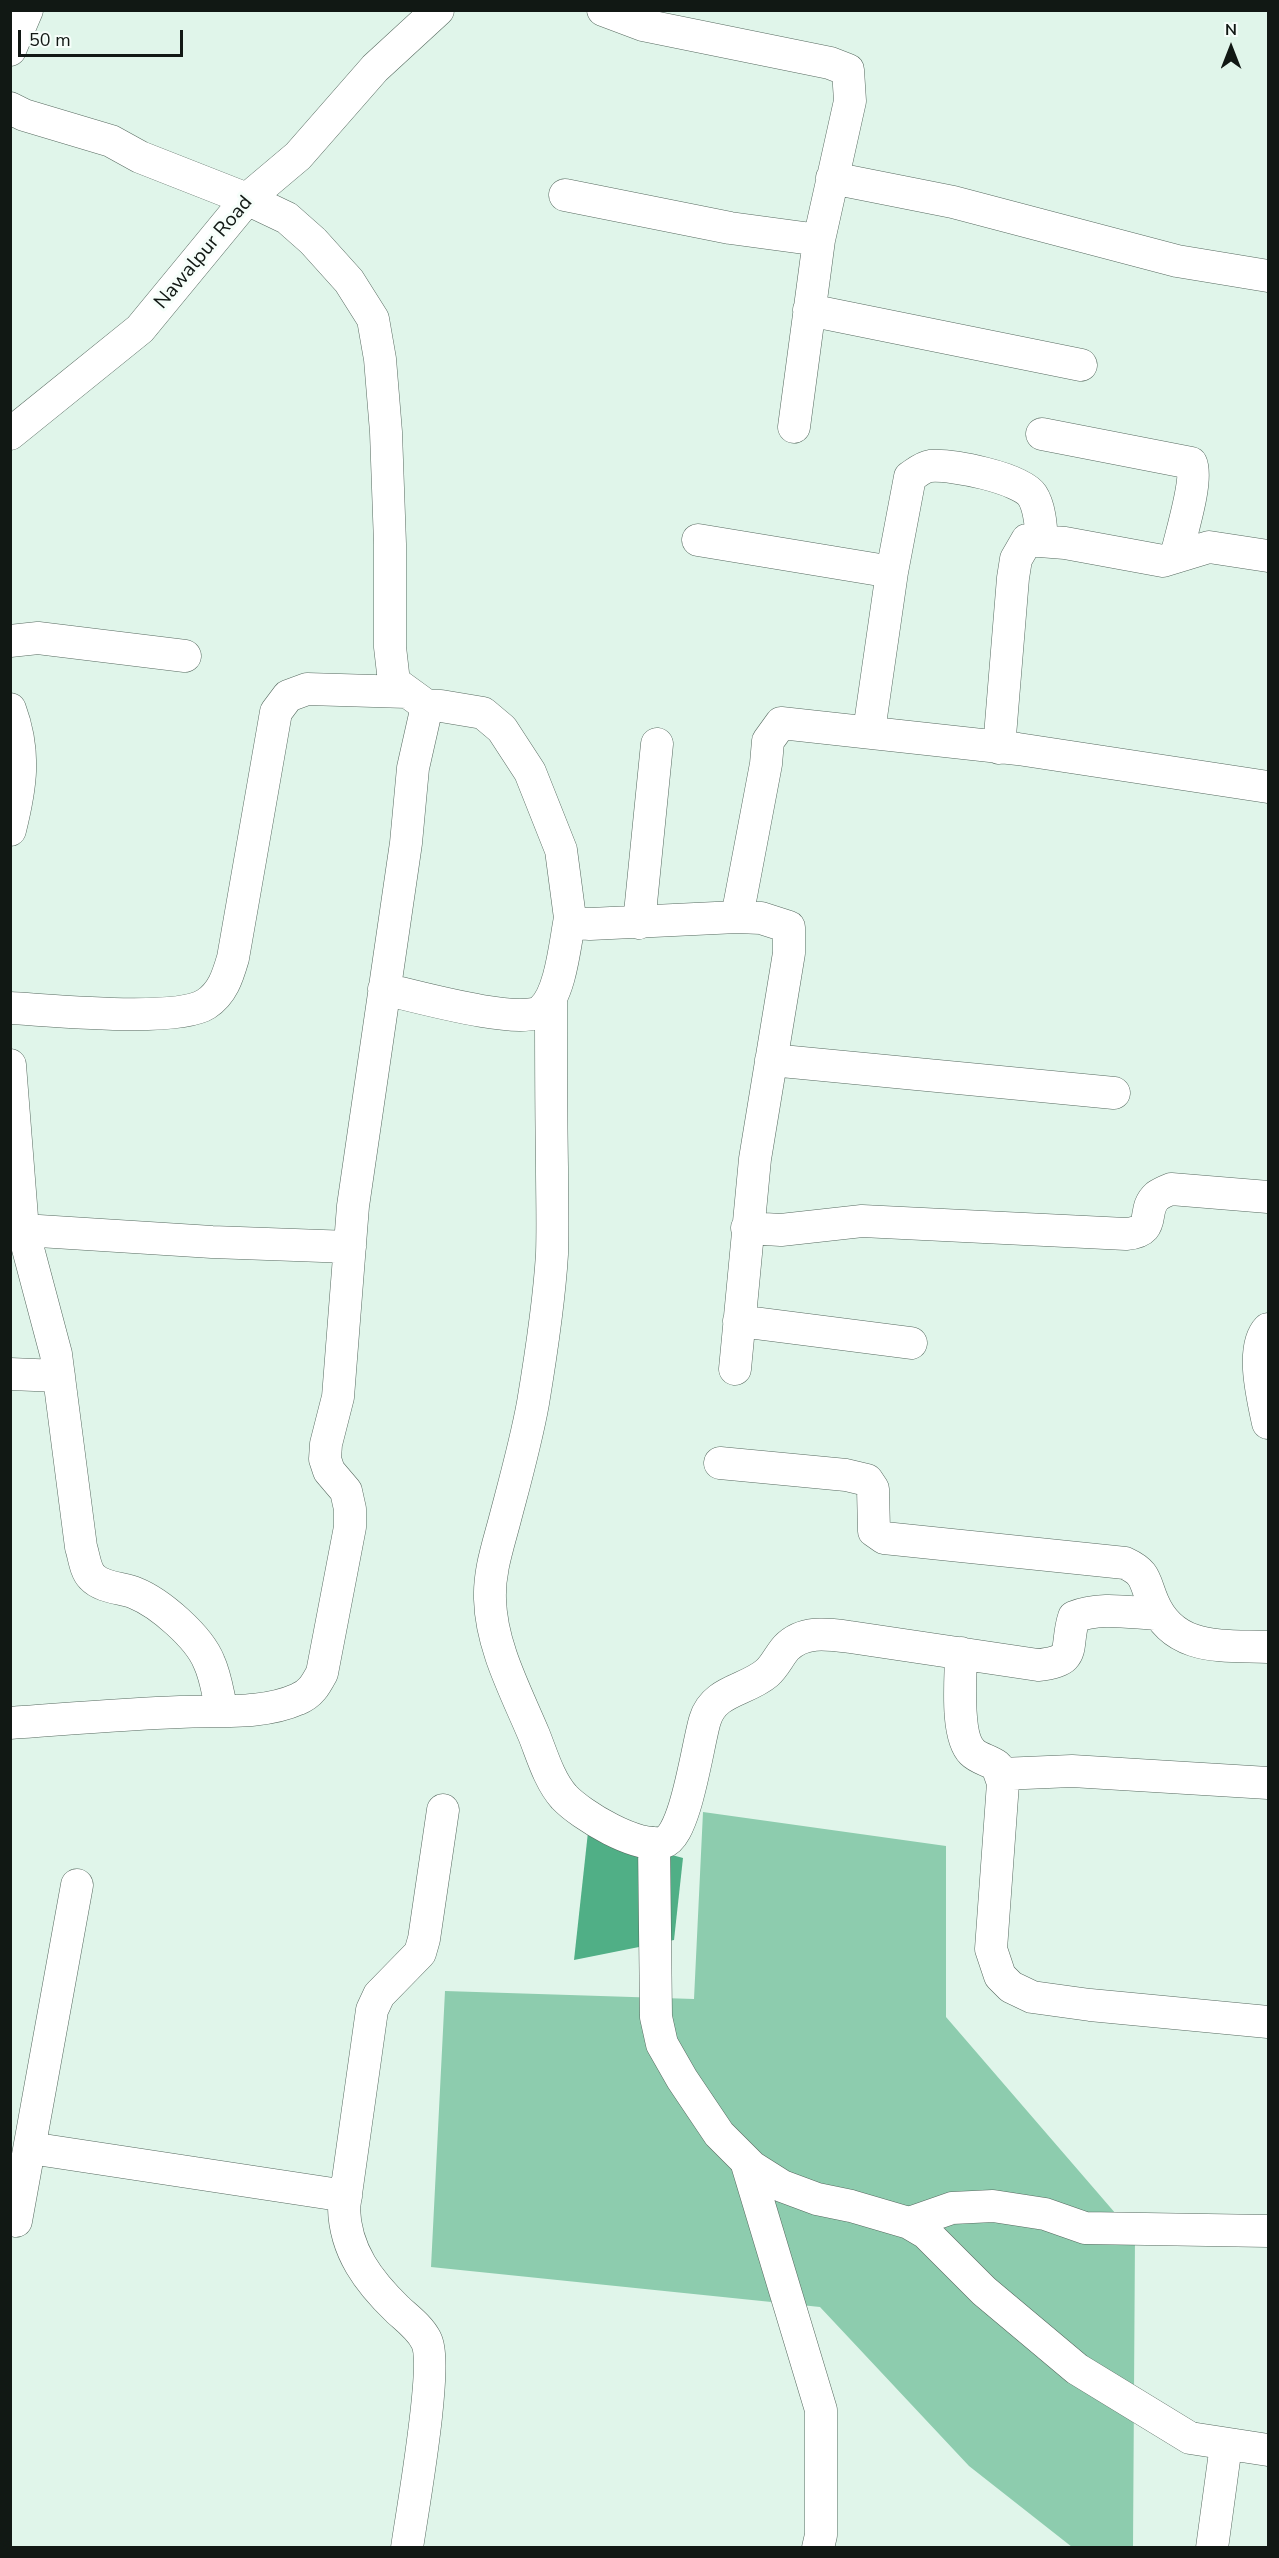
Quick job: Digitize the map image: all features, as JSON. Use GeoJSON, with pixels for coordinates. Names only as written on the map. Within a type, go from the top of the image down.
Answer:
{"type":"FeatureCollection","features":[{"type":"Feature","properties":{"kind":"street"},"geometry":{"type":"LineString","coordinates":[[10,50],[27,10]]}},
{"type":"Feature","properties":{"kind":"street","name":"Nawalpur Road"},"geometry":{"type":"LineString","coordinates":[[10,434],[140,329],[246,199],[298,156],[375,68],[438,10]]}},
{"type":"Feature","properties":{"kind":"street"},"geometry":{"type":"LineString","coordinates":[[603,10],[643,26],[830,63],[848,70],[850,101],[819,240],[794,427]]}},
{"type":"Feature","properties":{"kind":"street"},"geometry":{"type":"LineString","coordinates":[[10,108],[24,115],[111,141],[140,157],[246,199],[286,218],[313,240],[349,281],[373,319],[380,359],[386,432],[390,544],[390,647],[394,682],[417,699]]}},
{"type":"Feature","properties":{"kind":"street"},"geometry":{"type":"LineString","coordinates":[[832,178],[953,202],[1177,261],[1269,276]]}},
{"type":"Feature","properties":{"kind":"street"},"geometry":{"type":"LineString","coordinates":[[565,195],[730,228],[819,240]]}},
{"type":"Feature","properties":{"kind":"street"},"geometry":{"type":"LineString","coordinates":[[809,309],[1082,364]]}},
{"type":"Feature","properties":{"kind":"street"},"geometry":{"type":"LineString","coordinates":[[1042,434],[1191,463],[1195,470],[1193,488],[1176,557]]}},
{"type":"Feature","properties":{"kind":"street"},"geometry":{"type":"LineString","coordinates":[[869,731],[892,572],[910,477],[927,466],[945,466],[1021,485],[1032,496],[1038,511],[1042,541]]}},
{"type":"Feature","properties":{"kind":"street"},"geometry":{"type":"LineString","coordinates":[[698,540],[892,572]]}},
{"type":"Feature","properties":{"kind":"street"},"geometry":{"type":"LineString","coordinates":[[999,748],[1016,559],[1027,540],[1065,543],[1162,561],[1209,547],[1269,556]]}},
{"type":"Feature","properties":{"kind":"street"},"geometry":{"type":"LineString","coordinates":[[10,641],[38,638],[185,656]]}},
{"type":"Feature","properties":{"kind":"street"},"geometry":{"type":"LineString","coordinates":[[10,1008],[180,1013],[206,1004],[225,986],[233,958],[276,712],[288,696],[307,689],[417,699],[441,706],[483,713],[502,729],[530,772],[561,850],[570,918],[558,980],[543,1010],[534,1015],[515,1016],[467,1008],[384,989]]}},
{"type":"Feature","properties":{"kind":"street"},"geometry":{"type":"LineString","coordinates":[[10,1723],[129,1714],[276,1707],[300,1699],[314,1689],[322,1673],[350,1527],[350,1509],[346,1491],[329,1472],[325,1459],[326,1444],[338,1397],[353,1206],[406,843],[417,699]]}},
{"type":"Feature","properties":{"kind":"street"},"geometry":{"type":"LineString","coordinates":[[10,709],[21,743],[21,772],[18,799],[10,830]]}},
{"type":"Feature","properties":{"kind":"street"},"geometry":{"type":"LineString","coordinates":[[737,917],[766,764],[768,741],[781,723],[869,731],[999,748],[1269,787]]}},
{"type":"Feature","properties":{"kind":"street"},"geometry":{"type":"LineString","coordinates":[[639,923],[657,744]]}},
{"type":"Feature","properties":{"kind":"street"},"geometry":{"type":"LineString","coordinates":[[570,918],[577,923],[590,924],[737,917],[761,918],[789,927],[789,952],[747,1228],[735,1369]]}},
{"type":"Feature","properties":{"kind":"street"},"geometry":{"type":"LineString","coordinates":[[551,998],[552,1255],[532,1406],[491,1572],[492,1620],[504,1662],[551,1776],[562,1795],[579,1811],[616,1832],[654,1843],[666,1841],[672,1837],[679,1822],[696,1766],[705,1717],[711,1705],[725,1695],[754,1683],[770,1671],[787,1647],[801,1637],[823,1634],[850,1637],[1038,1665],[1058,1663],[1065,1657],[1074,1617],[1084,1612],[1159,1614]]}},
{"type":"Feature","properties":{"kind":"street"},"geometry":{"type":"LineString","coordinates":[[771,1060],[1114,1093]]}},
{"type":"Feature","properties":{"kind":"street"},"geometry":{"type":"LineString","coordinates":[[10,1065],[15,1181],[23,1230],[42,1295],[59,1376],[81,1547],[92,1577],[102,1583],[137,1594],[156,1605],[170,1615],[196,1643],[209,1660],[222,1711]]}},
{"type":"Feature","properties":{"kind":"street"},"geometry":{"type":"LineString","coordinates":[[747,1228],[781,1230],[862,1221],[1126,1234],[1138,1233],[1146,1226],[1152,1203],[1158,1195],[1171,1189],[1269,1197]]}},
{"type":"Feature","properties":{"kind":"street"},"geometry":{"type":"LineString","coordinates":[[23,1230],[212,1242],[350,1247]]}},
{"type":"Feature","properties":{"kind":"street"},"geometry":{"type":"LineString","coordinates":[[739,1321],[911,1343]]}},
{"type":"Feature","properties":{"kind":"street"},"geometry":{"type":"LineString","coordinates":[[1269,1329],[1262,1335],[1260,1346],[1260,1381],[1269,1423]]}},
{"type":"Feature","properties":{"kind":"street"},"geometry":{"type":"LineString","coordinates":[[10,1374],[59,1376]]}},
{"type":"Feature","properties":{"kind":"street"},"geometry":{"type":"LineString","coordinates":[[720,1463],[867,1480],[873,1489],[874,1531],[884,1538],[1125,1563],[1137,1568],[1144,1576],[1159,1614],[1183,1637],[1197,1643],[1269,1647]]}},
{"type":"Feature","properties":{"kind":"street"},"geometry":{"type":"LineString","coordinates":[[961,1653],[961,1710],[967,1744],[970,1750],[979,1757],[997,1766],[1001,1774],[1003,1799],[992,1949],[1000,1976],[1011,1988],[1032,1997],[1090,2006],[1269,2022]]}},
{"type":"Feature","properties":{"kind":"street"},"geometry":{"type":"LineString","coordinates":[[1001,1774],[1072,1771],[1269,1783]]}},
{"type":"Feature","properties":{"kind":"street"},"geometry":{"type":"LineString","coordinates":[[407,2547],[429,2389],[431,2351],[419,2329],[372,2284],[357,2260],[344,2225],[372,2010],[379,1995],[390,1982],[407,1969],[420,1953],[443,1810]]}},
{"type":"Feature","properties":{"kind":"street"},"geometry":{"type":"LineString","coordinates":[[654,1843],[656,2017],[662,2044],[719,2134],[746,2161],[782,2186],[817,2199],[851,2206],[909,2223],[926,2233],[984,2291],[1077,2369],[1190,2438],[1269,2450]]}},
{"type":"Feature","properties":{"kind":"street"},"geometry":{"type":"LineString","coordinates":[[16,2221],[77,1885]]}},
{"type":"Feature","properties":{"kind":"street"},"geometry":{"type":"LineString","coordinates":[[30,2148],[346,2196]]}},
{"type":"Feature","properties":{"kind":"street"},"geometry":{"type":"LineString","coordinates":[[746,2161],[821,2410],[821,2535],[818,2547]]}},
{"type":"Feature","properties":{"kind":"street"},"geometry":{"type":"LineString","coordinates":[[909,2223],[952,2208],[993,2206],[1045,2214],[1085,2228],[1269,2231]]}},
{"type":"Feature","properties":{"kind":"street"},"geometry":{"type":"LineString","coordinates":[[1212,2547],[1226,2445]]}},
{"type":"Feature","properties":{"kind":"shaded area"},"geometry":{"type":"Polygon","coordinates":[[[703,1812],[946,1846],[946,2017],[1135,2236],[1133,2547],[1072,2547],[969,2466],[820,2307],[431,2267],[445,1991],[694,1999],[703,1812]]]}},
{"type":"Feature","properties":{"kind":"shaded area"},"geometry":{"type":"Polygon","coordinates":[[[588,1832],[683,1858],[674,1940],[574,1960],[588,1832]]]}}]}
